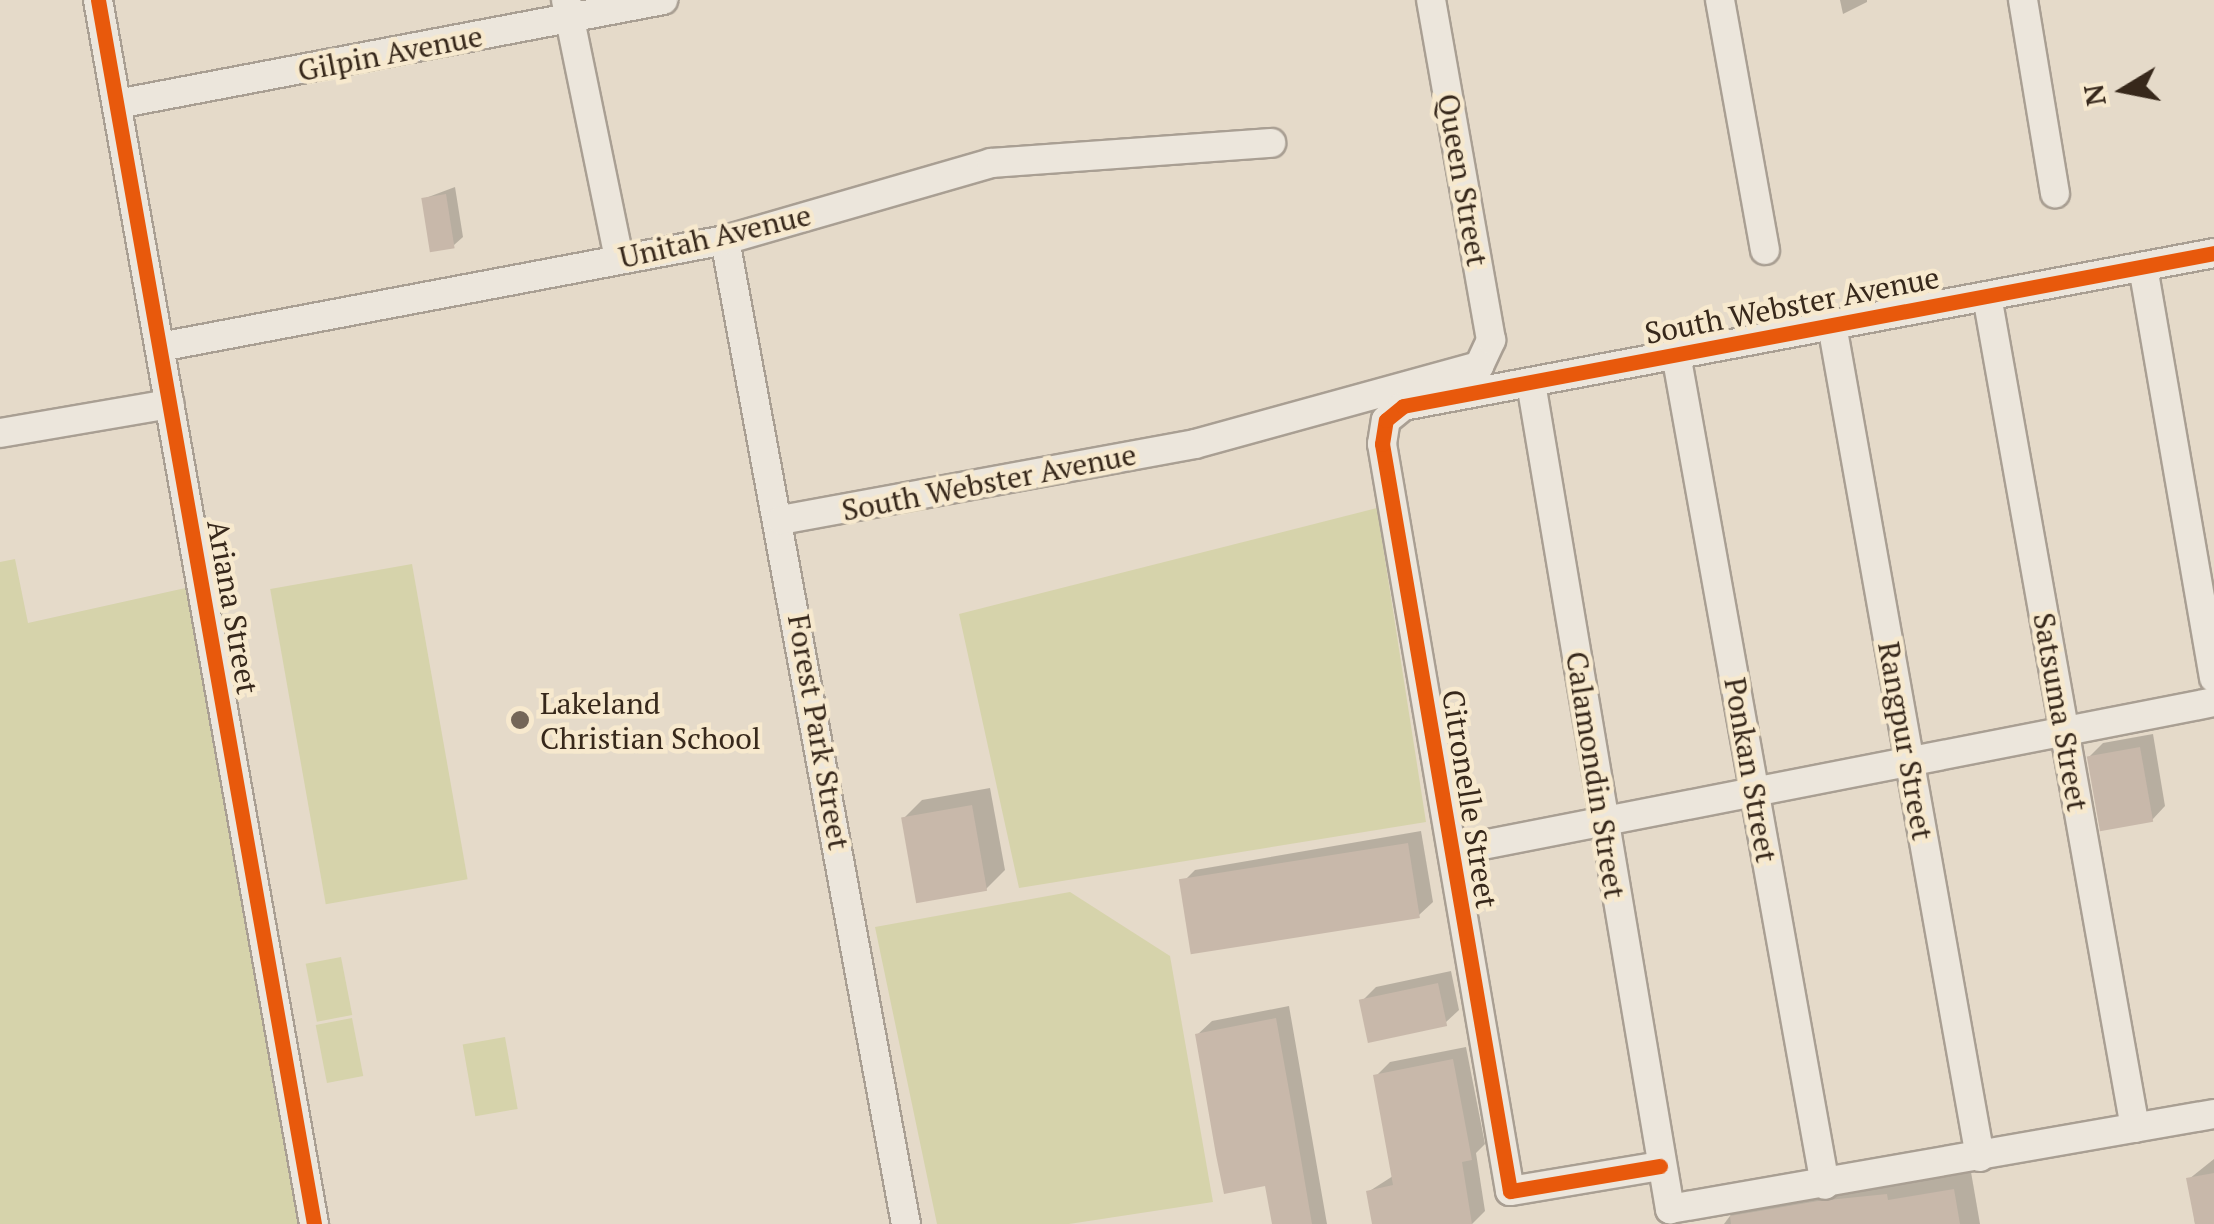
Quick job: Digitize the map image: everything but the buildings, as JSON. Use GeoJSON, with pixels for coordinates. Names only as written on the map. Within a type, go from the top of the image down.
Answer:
{"type":"FeatureCollection","features":[{"type":"Feature","properties":{"kind":"street","name":"Ariana Street"},"geometry":{"type":"LineString","coordinates":[[98,0],[314,1224]]}},
{"type":"Feature","properties":{"kind":"street","name":"Gilpin Avenue"},"geometry":{"type":"LineString","coordinates":[[117,104],[568,10],[663,0]]}},
{"type":"Feature","properties":{"kind":"street","name":"Queen Street"},"geometry":{"type":"LineString","coordinates":[[1430,0],[1491,340],[1486,360]]}},
{"type":"Feature","properties":{"kind":"street"},"geometry":{"type":"LineString","coordinates":[[1720,0],[1765,250]]}},
{"type":"Feature","properties":{"kind":"street"},"geometry":{"type":"LineString","coordinates":[[2024,0],[2055,193]]}},
{"type":"Feature","properties":{"kind":"street"},"geometry":{"type":"LineString","coordinates":[[568,10],[619,258]]}},
{"type":"Feature","properties":{"kind":"street","name":"Unitah Avenue"},"geometry":{"type":"LineString","coordinates":[[160,347],[725,240],[991,162],[1271,143]]}},
{"type":"Feature","properties":{"kind":"street","name":"Forest Park Street"},"geometry":{"type":"LineString","coordinates":[[725,240],[781,520],[906,1224]]}},
{"type":"Feature","properties":{"kind":"street","name":"South Webster Avenue"},"geometry":{"type":"LineString","coordinates":[[1386,420],[1403,406],[2214,254]]}},
{"type":"Feature","properties":{"kind":"street"},"geometry":{"type":"LineString","coordinates":[[2143,267],[2214,678]]}},
{"type":"Feature","properties":{"kind":"street","name":"Satsuma Street"},"geometry":{"type":"LineString","coordinates":[[1987,296],[2135,1128]]}},
{"type":"Feature","properties":{"kind":"street","name":"Rangpur Street"},"geometry":{"type":"LineString","coordinates":[[1832,325],[1980,1157]]}},
{"type":"Feature","properties":{"kind":"street","name":"Ponkan Street"},"geometry":{"type":"LineString","coordinates":[[1676,354],[1825,1185]]}},
{"type":"Feature","properties":{"kind":"street","name":"South Webster Avenue"},"geometry":{"type":"LineString","coordinates":[[781,520],[1256,429],[1472,370],[1486,360]]}},
{"type":"Feature","properties":{"kind":"street","name":"Calamondin Street"},"geometry":{"type":"LineString","coordinates":[[1531,383],[1670,1209],[1825,1185]]}},
{"type":"Feature","properties":{"kind":"street"},"geometry":{"type":"LineString","coordinates":[[0,434],[170,404]]}},
{"type":"Feature","properties":{"kind":"street","name":"Citronelle Street"},"geometry":{"type":"LineString","coordinates":[[1386,420],[1382,444],[1509,1187],[1532,1190],[1660,1166]]}},
{"type":"Feature","properties":{"kind":"street"},"geometry":{"type":"LineString","coordinates":[[1452,851],[2214,702]]}},
{"type":"Feature","properties":{"kind":"street"},"geometry":{"type":"LineString","coordinates":[[1825,1185],[2214,1114]]}},
{"type":"Feature","properties":{"kind":"shaded area"},"geometry":{"type":"Polygon","coordinates":[[[1377,508],[1426,822],[1019,888],[959,614],[1377,508]]]}},
{"type":"Feature","properties":{"kind":"shaded area"},"geometry":{"type":"Polygon","coordinates":[[[15,559],[28,623],[190,587],[303,1224],[0,1224],[0,562],[15,559]]]}},
{"type":"Feature","properties":{"kind":"shaded area"},"geometry":{"type":"Polygon","coordinates":[[[412,564],[468,879],[326,904],[270,589],[412,564]]]}},
{"type":"Feature","properties":{"kind":"shaded area"},"geometry":{"type":"Polygon","coordinates":[[[1070,892],[1170,956],[1213,1202],[1069,1224],[937,1224],[875,927],[1070,892]]]}},
{"type":"Feature","properties":{"kind":"shaded area"},"geometry":{"type":"Polygon","coordinates":[[[341,957],[352,1015],[317,1022],[306,964],[341,957]]]}},
{"type":"Feature","properties":{"kind":"shaded area"},"geometry":{"type":"Polygon","coordinates":[[[352,1018],[363,1076],[327,1083],[316,1025],[352,1018]]]}},
{"type":"Feature","properties":{"kind":"shaded area"},"geometry":{"type":"Polygon","coordinates":[[[505,1037],[518,1109],[475,1116],[463,1044],[505,1037]]]}},
{"type":"Feature","properties":{"kind":"cycle path"},"geometry":{"type":"LineString","coordinates":[[98,0],[314,1224]]}},
{"type":"Feature","properties":{"kind":"cycle path"},"geometry":{"type":"LineString","coordinates":[[1660,1166],[1510,1191],[1382,444],[1386,420],[1403,406],[2214,253]]}},
{"type":"Feature","properties":{"kind":"place","name":"Lakeland Christian School"},"geometry":{"type":"Point","coordinates":[520,720]}}]}
